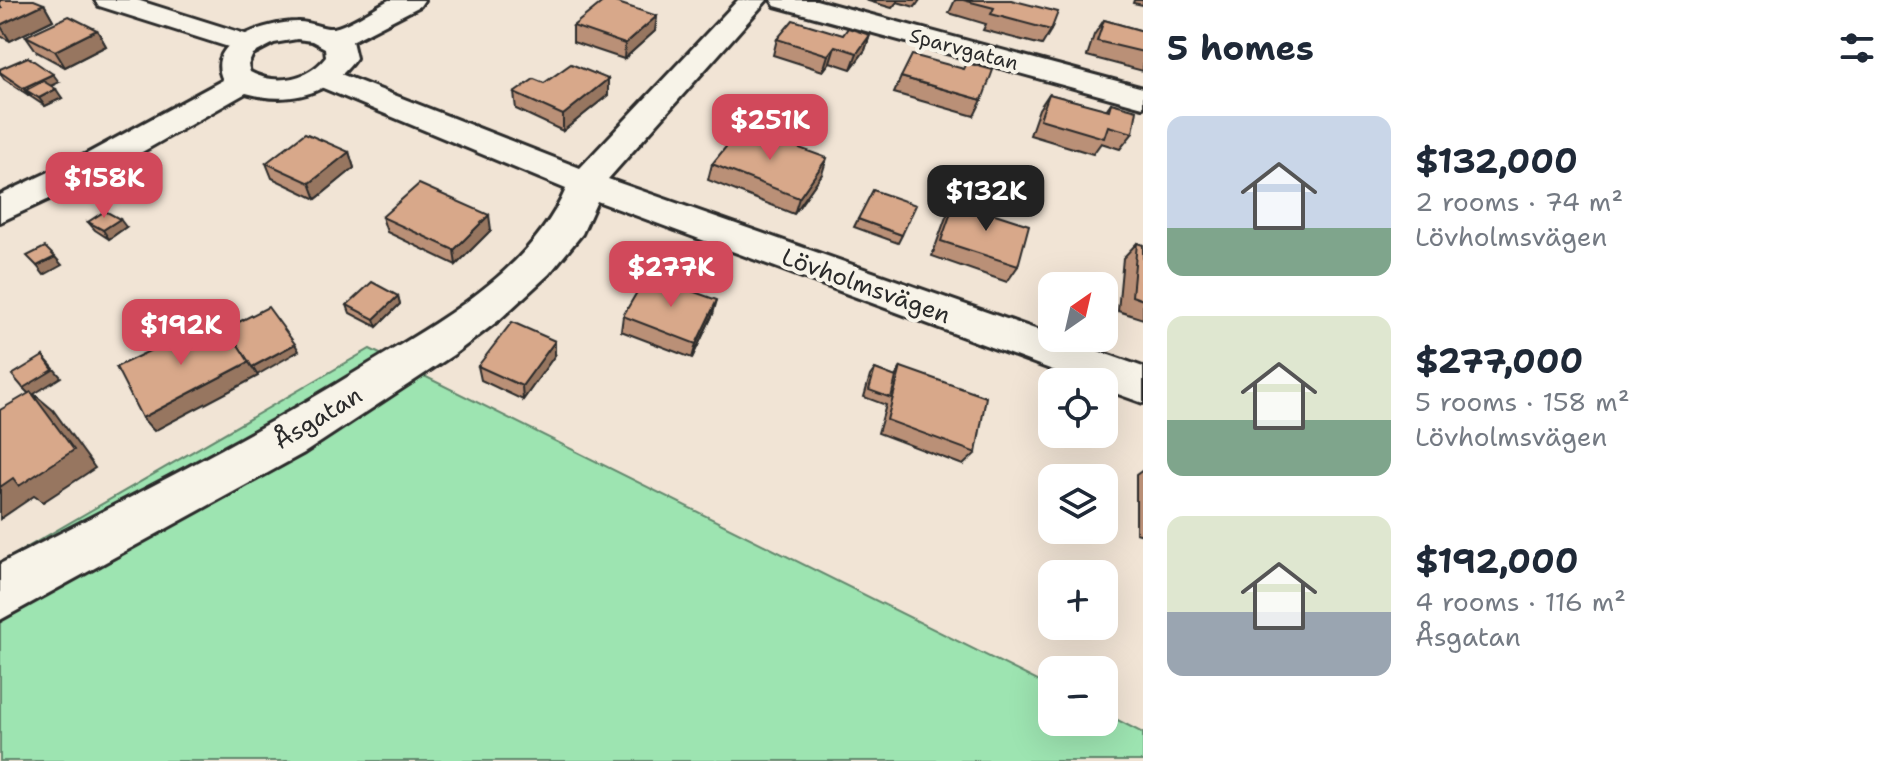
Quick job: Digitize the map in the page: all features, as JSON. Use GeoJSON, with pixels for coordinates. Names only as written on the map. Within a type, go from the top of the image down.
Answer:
{"type":"FeatureCollection","features":[{"type":"Feature","properties":{"kind":"street"},"geometry":{"type":"LineString","coordinates":[[334,39],[410,0]]}},
{"type":"Feature","properties":{"kind":"street","name":"Åsgatan"},"geometry":{"type":"LineString","coordinates":[[0,593],[288,439],[438,343],[485,309],[535,264],[569,225],[586,184],[642,117],[753,0]]}},
{"type":"Feature","properties":{"kind":"street","name":"Sparvgatan"},"geometry":{"type":"LineString","coordinates":[[785,0],[1143,98]]}},
{"type":"Feature","properties":{"kind":"street"},"geometry":{"type":"LineString","coordinates":[[130,3],[248,44]]}},
{"type":"Feature","properties":{"kind":"street"},"geometry":{"type":"LineString","coordinates":[[297,30],[320,33],[334,39],[341,49],[341,58],[336,67],[302,86],[276,90],[259,88],[236,77],[232,64],[236,55],[248,44],[273,34],[297,30]]}},
{"type":"Feature","properties":{"kind":"street","name":"Lövholmsvägen"},"geometry":{"type":"LineString","coordinates":[[322,77],[586,184],[1143,385]]}},
{"type":"Feature","properties":{"kind":"street"},"geometry":{"type":"LineString","coordinates":[[0,210],[93,165],[243,82]]}},
{"type":"Feature","properties":{"kind":"green space"},"geometry":{"type":"Polygon","coordinates":[[[370,349],[1038,681],[1038,736],[1118,736],[1118,720],[1143,733],[1143,761],[0,761],[0,563],[370,349]]]}},
{"type":"Feature","properties":{"kind":"building"},"geometry":{"type":"Polygon","coordinates":[[[0,0],[34,0],[44,4],[0,25],[0,0]]]}},
{"type":"Feature","properties":{"kind":"building"},"geometry":{"type":"Polygon","coordinates":[[[605,0],[657,16],[625,44],[573,26],[605,0]]]}},
{"type":"Feature","properties":{"kind":"building"},"geometry":{"type":"Polygon","coordinates":[[[963,0],[1011,0],[1058,12],[1051,30],[991,14],[994,8],[963,0]]]}},
{"type":"Feature","properties":{"kind":"building"},"geometry":{"type":"Polygon","coordinates":[[[69,16],[97,30],[55,51],[26,36],[69,16]]]}},
{"type":"Feature","properties":{"kind":"building"},"geometry":{"type":"Polygon","coordinates":[[[793,20],[843,35],[848,28],[870,35],[857,53],[835,46],[828,55],[777,39],[793,20]]]}},
{"type":"Feature","properties":{"kind":"building"},"geometry":{"type":"Polygon","coordinates":[[[1104,20],[1143,31],[1143,52],[1097,41],[1104,20]]]}},
{"type":"Feature","properties":{"kind":"building"},"geometry":{"type":"Polygon","coordinates":[[[912,55],[964,69],[967,63],[993,70],[982,100],[901,77],[912,55]]]}},
{"type":"Feature","properties":{"kind":"building"},"geometry":{"type":"Polygon","coordinates":[[[28,57],[53,74],[23,88],[0,72],[0,69],[28,57]]]}},
{"type":"Feature","properties":{"kind":"building"},"geometry":{"type":"Polygon","coordinates":[[[571,64],[608,79],[563,115],[514,93],[534,79],[544,83],[571,64]]]}},
{"type":"Feature","properties":{"kind":"building"},"geometry":{"type":"Polygon","coordinates":[[[43,81],[56,89],[39,98],[26,90],[43,81]]]}},
{"type":"Feature","properties":{"kind":"building"},"geometry":{"type":"Polygon","coordinates":[[[1049,94],[1109,110],[1111,103],[1137,110],[1133,133],[1108,126],[1104,138],[1040,119],[1049,94]]]}},
{"type":"Feature","properties":{"kind":"building"},"geometry":{"type":"Polygon","coordinates":[[[742,127],[827,158],[799,198],[712,164],[742,127]]]}},
{"type":"Feature","properties":{"kind":"building"},"geometry":{"type":"Polygon","coordinates":[[[305,133],[349,152],[310,183],[266,163],[305,133]]]}},
{"type":"Feature","properties":{"kind":"building"},"geometry":{"type":"Polygon","coordinates":[[[419,184],[489,215],[454,250],[382,217],[419,184]]]}},
{"type":"Feature","properties":{"kind":"building"},"geometry":{"type":"Polygon","coordinates":[[[873,190],[916,205],[902,235],[858,219],[873,190]]]}},
{"type":"Feature","properties":{"kind":"building"},"geometry":{"type":"Polygon","coordinates":[[[955,201],[1029,225],[1018,266],[941,241],[955,201]]]}},
{"type":"Feature","properties":{"kind":"building"},"geometry":{"type":"Polygon","coordinates":[[[105,211],[120,219],[103,230],[88,222],[105,211]]]}},
{"type":"Feature","properties":{"kind":"building"},"geometry":{"type":"Polygon","coordinates":[[[1137,243],[1143,245],[1143,300],[1132,296],[1137,243]]]}},
{"type":"Feature","properties":{"kind":"building"},"geometry":{"type":"Polygon","coordinates":[[[45,247],[55,257],[37,266],[27,256],[45,247]]]}},
{"type":"Feature","properties":{"kind":"building"},"geometry":{"type":"Polygon","coordinates":[[[647,275],[717,300],[696,344],[623,316],[647,275]]]}},
{"type":"Feature","properties":{"kind":"building"},"geometry":{"type":"Polygon","coordinates":[[[372,282],[398,296],[374,319],[347,305],[372,282]]]}},
{"type":"Feature","properties":{"kind":"building"},"geometry":{"type":"Polygon","coordinates":[[[268,307],[295,344],[252,367],[227,328],[268,307]]]}},
{"type":"Feature","properties":{"kind":"building"},"geometry":{"type":"Polygon","coordinates":[[[220,317],[249,362],[142,418],[116,367],[220,317]]]}},
{"type":"Feature","properties":{"kind":"building"},"geometry":{"type":"Polygon","coordinates":[[[512,322],[555,341],[522,386],[478,366],[512,322]]]}},
{"type":"Feature","properties":{"kind":"building"},"geometry":{"type":"Polygon","coordinates":[[[43,356],[53,370],[23,388],[12,375],[43,356]]]}},
{"type":"Feature","properties":{"kind":"building"},"geometry":{"type":"Polygon","coordinates":[[[901,367],[986,397],[976,453],[887,420],[901,367]]]}},
{"type":"Feature","properties":{"kind":"building"},"geometry":{"type":"Polygon","coordinates":[[[875,369],[896,377],[891,398],[869,390],[875,369]]]}},
{"type":"Feature","properties":{"kind":"building"},"geometry":{"type":"Polygon","coordinates":[[[31,392],[74,450],[19,486],[13,478],[0,487],[0,410],[31,392]]]}}]}
